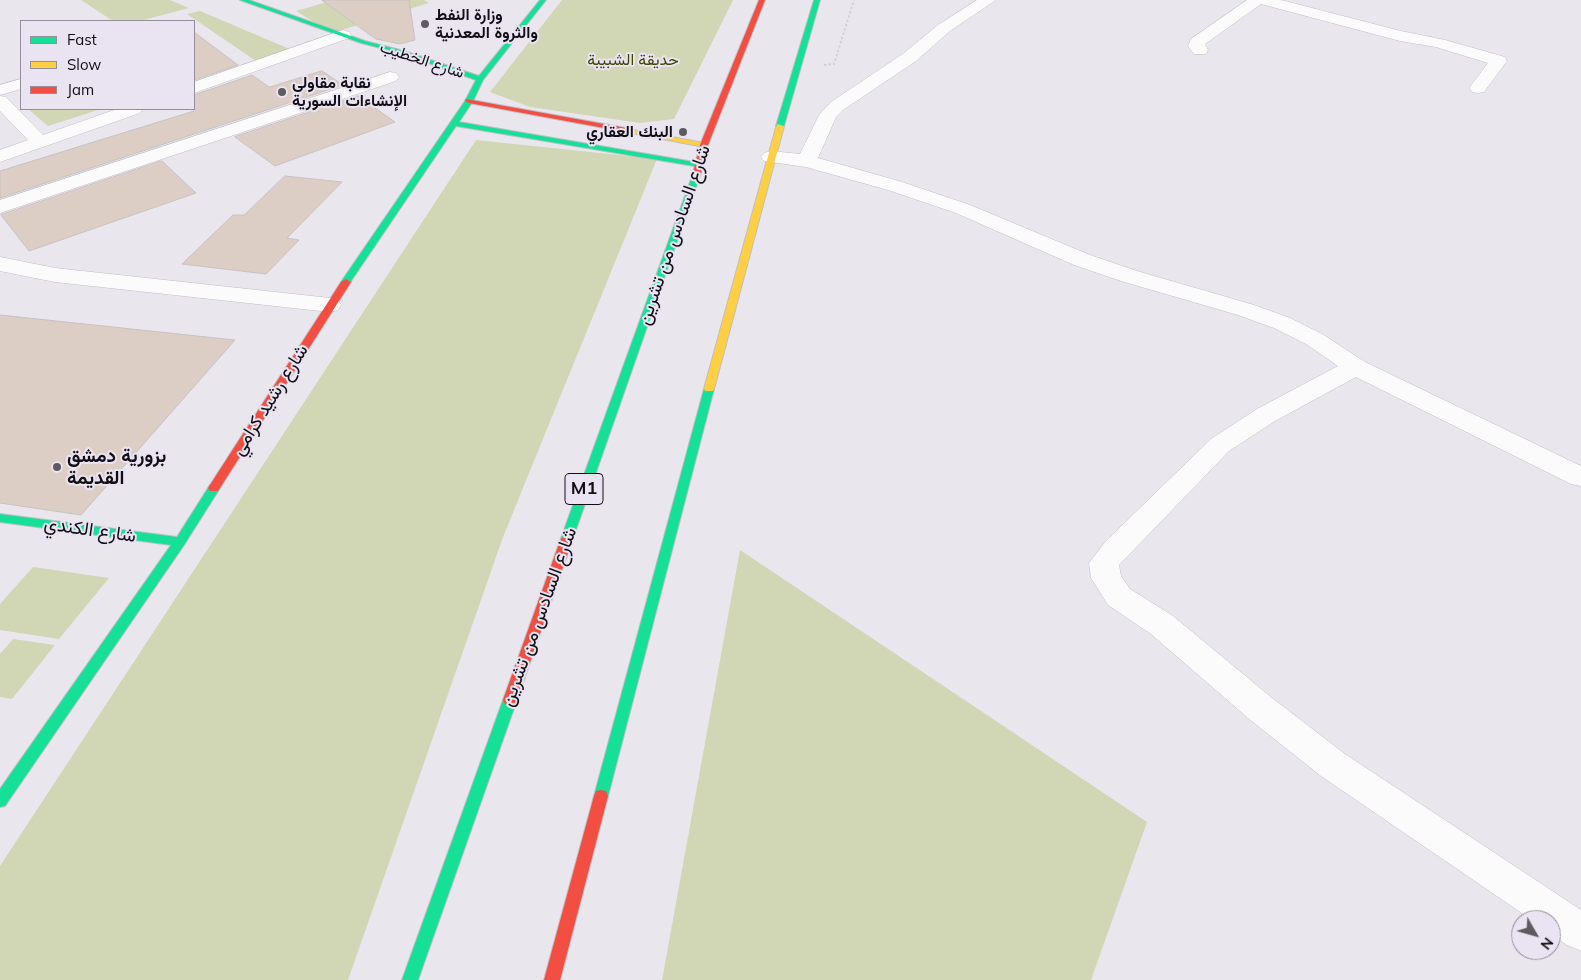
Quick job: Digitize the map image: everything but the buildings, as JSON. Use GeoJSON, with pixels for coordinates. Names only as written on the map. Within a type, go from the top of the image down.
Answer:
{"type":"FeatureCollection","features":[{"type":"Feature","properties":{"kind":"main road","name":"شارع الخطيب"},"geometry":{"type":"LineString","coordinates":[[243,0],[363,42],[391,57],[479,82]]}},
{"type":"Feature","properties":{"kind":"main road","name":"شارع رشيد كرامي"},"geometry":{"type":"LineString","coordinates":[[0,801],[180,542],[330,305],[469,101],[479,82],[543,0]]}},
{"type":"Feature","properties":{"kind":"main road","name":"شارع السادس من تشرين"},"geometry":{"type":"LineString","coordinates":[[410,980],[700,165],[704,145],[762,0]]}},
{"type":"Feature","properties":{"kind":"main road"},"geometry":{"type":"LineString","coordinates":[[552,980],[771,157],[817,0]]}},
{"type":"Feature","properties":{"kind":"main road"},"geometry":{"type":"LineString","coordinates":[[469,101],[704,145]]}},
{"type":"Feature","properties":{"kind":"main road"},"geometry":{"type":"LineString","coordinates":[[454,122],[700,165]]}},
{"type":"Feature","properties":{"kind":"main road","name":"شارع الكندي"},"geometry":{"type":"LineString","coordinates":[[0,518],[180,542]]}},
{"type":"Feature","properties":{"kind":"street"},"geometry":{"type":"LineString","coordinates":[[807,161],[828,115],[837,106],[910,57],[944,28],[988,0]]}},
{"type":"Feature","properties":{"kind":"street"},"geometry":{"type":"LineString","coordinates":[[1200,50],[1196,46],[1197,42],[1257,0]]}},
{"type":"Feature","properties":{"kind":"street"},"geometry":{"type":"LineString","coordinates":[[1263,0],[1500,61],[1478,88]]}},
{"type":"Feature","properties":{"kind":"street"},"geometry":{"type":"LineString","coordinates":[[195,88],[343,35]]}},
{"type":"Feature","properties":{"kind":"street"},"geometry":{"type":"LineString","coordinates":[[0,207],[390,77]]}},
{"type":"Feature","properties":{"kind":"street"},"geometry":{"type":"LineString","coordinates":[[0,90],[20,84]]}},
{"type":"Feature","properties":{"kind":"street"},"geometry":{"type":"LineString","coordinates":[[0,101],[40,142]]}},
{"type":"Feature","properties":{"kind":"street"},"geometry":{"type":"LineString","coordinates":[[0,156],[131,110]]}},
{"type":"Feature","properties":{"kind":"street"},"geometry":{"type":"LineString","coordinates":[[771,157],[807,161],[867,177],[962,209],[1110,270],[1246,310],[1282,323],[1314,339],[1356,367],[1581,477]]}},
{"type":"Feature","properties":{"kind":"street"},"geometry":{"type":"LineString","coordinates":[[0,264],[55,275],[330,305]]}},
{"type":"Feature","properties":{"kind":"street"},"geometry":{"type":"LineString","coordinates":[[1356,367],[1274,410],[1220,444],[1116,548],[1104,563],[1106,578],[1119,597],[1162,625],[1260,708],[1333,765],[1477,860],[1581,932]]}},
{"type":"Feature","properties":{"kind":"path"},"geometry":{"type":"LineString","coordinates":[[797,69],[834,64],[854,0]]}},
{"type":"Feature","properties":{"kind":"green space"},"geometry":{"type":"Polygon","coordinates":[[[81,0],[170,0],[189,8],[144,20],[111,20],[81,0]]]}},
{"type":"Feature","properties":{"kind":"green space"},"geometry":{"type":"Polygon","coordinates":[[[334,0],[424,0],[429,3],[332,33],[296,11],[334,0]]]}},
{"type":"Feature","properties":{"kind":"green space","name":"حديقة الشبيبة"},"geometry":{"type":"Polygon","coordinates":[[[562,0],[733,0],[674,119],[640,123],[530,107],[490,92],[562,0]]]}},
{"type":"Feature","properties":{"kind":"green space"},"geometry":{"type":"Polygon","coordinates":[[[200,11],[292,50],[256,61],[187,14],[200,11]]]}},
{"type":"Feature","properties":{"kind":"green space"},"geometry":{"type":"Polygon","coordinates":[[[29,110],[98,110],[48,126],[29,110]]]}},
{"type":"Feature","properties":{"kind":"green space"},"geometry":{"type":"Polygon","coordinates":[[[476,140],[657,159],[503,537],[348,980],[0,980],[0,866],[476,140]]]}},
{"type":"Feature","properties":{"kind":"green space"},"geometry":{"type":"Polygon","coordinates":[[[740,550],[1147,822],[1091,980],[662,980],[740,550]]]}},
{"type":"Feature","properties":{"kind":"green space"},"geometry":{"type":"Polygon","coordinates":[[[33,567],[109,578],[59,639],[0,630],[0,604],[33,567]]]}},
{"type":"Feature","properties":{"kind":"green space"},"geometry":{"type":"Polygon","coordinates":[[[13,639],[55,645],[12,699],[0,697],[0,654],[13,639]]]}},
{"type":"Feature","properties":{"kind":"traffic: fast"},"geometry":{"type":"LineString","coordinates":[[243,0],[363,42],[402,52],[480,79]]}},
{"type":"Feature","properties":{"kind":"traffic: fast"},"geometry":{"type":"LineString","coordinates":[[346,282],[469,101],[480,79],[543,0]]}},
{"type":"Feature","properties":{"kind":"traffic: fast"},"geometry":{"type":"LineString","coordinates":[[780,126],[817,0]]}},
{"type":"Feature","properties":{"kind":"traffic: fast"},"geometry":{"type":"LineString","coordinates":[[454,123],[700,165]]}},
{"type":"Feature","properties":{"kind":"traffic: fast"},"geometry":{"type":"LineString","coordinates":[[566,541],[697,173]]}},
{"type":"Feature","properties":{"kind":"traffic: fast"},"geometry":{"type":"LineString","coordinates":[[601,796],[709,389]]}},
{"type":"Feature","properties":{"kind":"traffic: fast"},"geometry":{"type":"LineString","coordinates":[[0,801],[180,542],[214,488]]}},
{"type":"Feature","properties":{"kind":"traffic: fast"},"geometry":{"type":"LineString","coordinates":[[0,518],[180,542]]}},
{"type":"Feature","properties":{"kind":"traffic: fast"},"geometry":{"type":"LineString","coordinates":[[410,980],[510,700]]}},
{"type":"Feature","properties":{"kind":"traffic: slow"},"geometry":{"type":"LineString","coordinates":[[709,389],[780,126]]}},
{"type":"Feature","properties":{"kind":"traffic: slow"},"geometry":{"type":"LineString","coordinates":[[626,130],[704,145]]}},
{"type":"Feature","properties":{"kind":"traffic: jam"},"geometry":{"type":"LineString","coordinates":[[697,173],[704,145],[762,0]]}},
{"type":"Feature","properties":{"kind":"traffic: jam"},"geometry":{"type":"LineString","coordinates":[[469,101],[626,130]]}},
{"type":"Feature","properties":{"kind":"traffic: jam"},"geometry":{"type":"LineString","coordinates":[[214,488],[346,282]]}},
{"type":"Feature","properties":{"kind":"traffic: jam"},"geometry":{"type":"LineString","coordinates":[[510,700],[566,541]]}},
{"type":"Feature","properties":{"kind":"traffic: jam"},"geometry":{"type":"LineString","coordinates":[[552,980],[601,796]]}},
{"type":"Feature","properties":{"kind":"place","name":"وزارة النفط والثروة المعدنية"},"geometry":{"type":"Point","coordinates":[425,24]}},
{"type":"Feature","properties":{"kind":"place","name":"نقابة مقاولي الإنشاءات السورية"},"geometry":{"type":"Point","coordinates":[282,92]}},
{"type":"Feature","properties":{"kind":"place","name":"البنك العقاري"},"geometry":{"type":"Point","coordinates":[683,132]}},
{"type":"Feature","properties":{"kind":"place","name":"بزورية دمشق القديمة"},"geometry":{"type":"Point","coordinates":[57,467]}}]}
